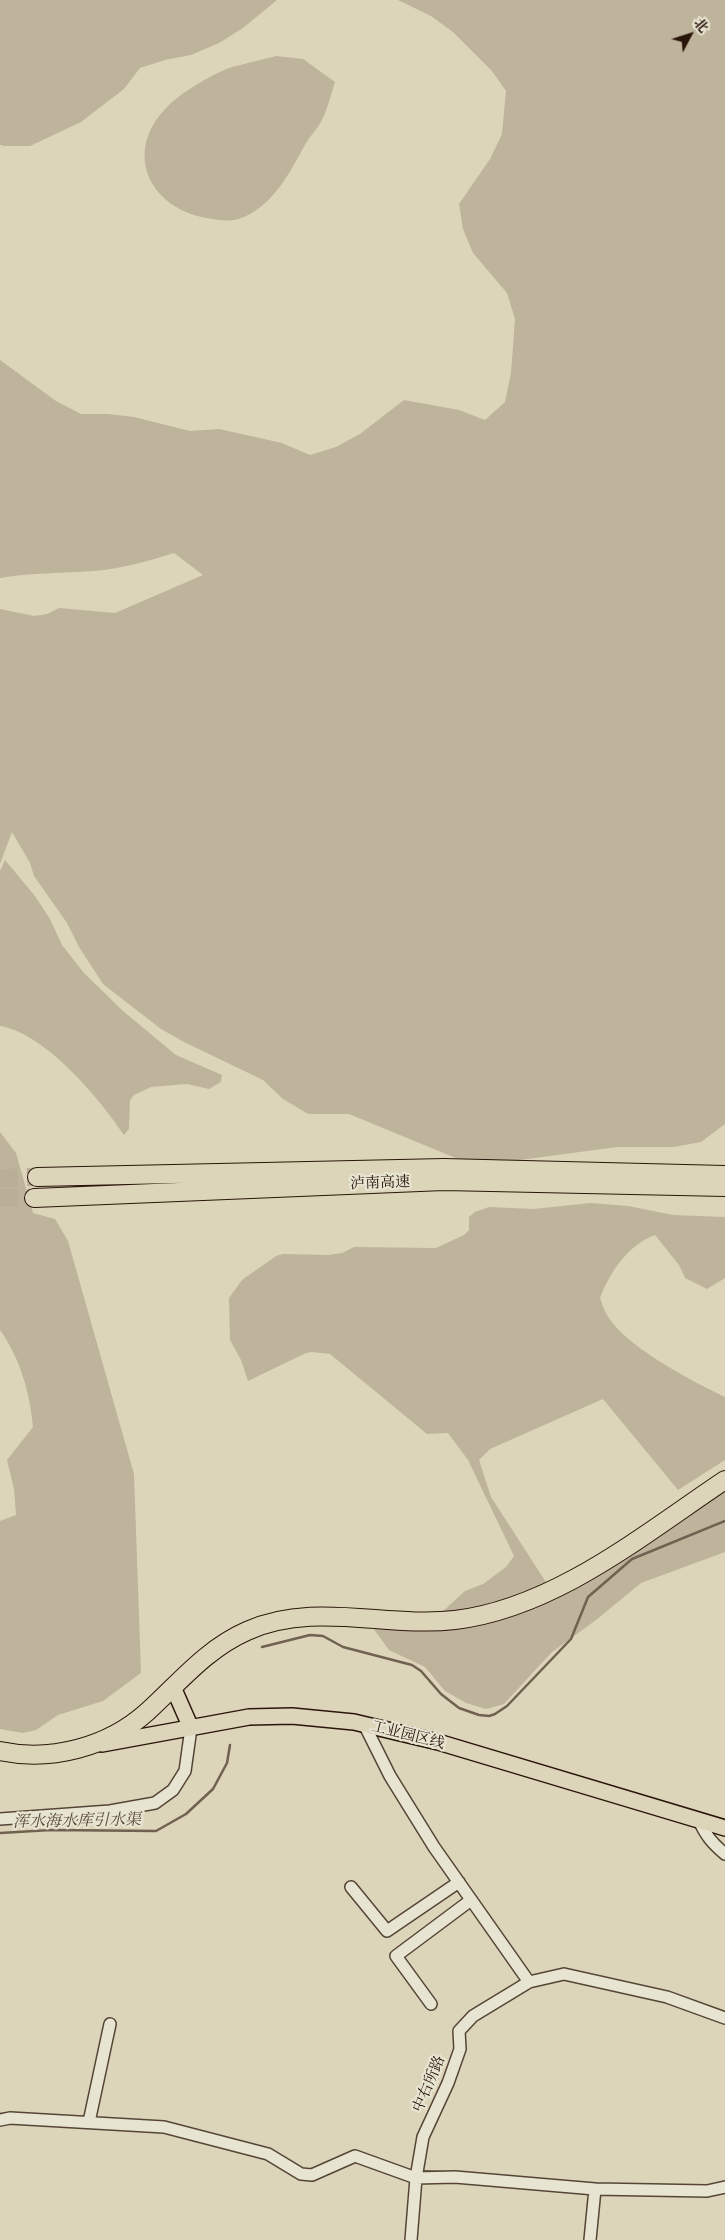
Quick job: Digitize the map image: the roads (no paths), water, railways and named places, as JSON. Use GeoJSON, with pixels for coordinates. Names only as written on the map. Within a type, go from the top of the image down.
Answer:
{"type":"FeatureCollection","features":[{"type":"Feature","properties":{"kind":"highway","name":"泸南高速"},"geometry":{"type":"LineString","coordinates":[[38,1177],[444,1168],[725,1175]]}},
{"type":"Feature","properties":{"kind":"highway","name":"泸南高速"},"geometry":{"type":"LineString","coordinates":[[34,1198],[444,1181],[725,1188]]}},
{"type":"Feature","properties":{"kind":"highway"},"geometry":{"type":"LineString","coordinates":[[0,1751],[37,1754],[83,1747],[126,1728],[146,1712],[199,1662],[222,1644],[247,1631],[271,1622],[324,1616],[419,1621],[454,1620],[489,1613],[528,1600],[588,1570],[725,1480]]}},
{"type":"Feature","properties":{"kind":"main road"},"geometry":{"type":"LineString","coordinates":[[173,1686],[191,1728]]}},
{"type":"Feature","properties":{"kind":"main road","name":"工业园区线"},"geometry":{"type":"LineString","coordinates":[[83,1747],[236,1719],[269,1716],[326,1719],[364,1724],[438,1742],[725,1828]]}},
{"type":"Feature","properties":{"kind":"street"},"geometry":{"type":"LineString","coordinates":[[364,1724],[390,1776],[434,1847],[529,1982]]}},
{"type":"Feature","properties":{"kind":"street"},"geometry":{"type":"LineString","coordinates":[[0,1819],[110,1811],[155,1803],[173,1790],[185,1771],[191,1728]]}},
{"type":"Feature","properties":{"kind":"street"},"geometry":{"type":"LineString","coordinates":[[699,1820],[709,1839],[725,1854]]}},
{"type":"Feature","properties":{"kind":"street"},"geometry":{"type":"LineString","coordinates":[[351,1887],[387,1931],[459,1882]]}},
{"type":"Feature","properties":{"kind":"street"},"geometry":{"type":"LineString","coordinates":[[431,2004],[396,1956],[471,1900]]}},
{"type":"Feature","properties":{"kind":"street","name":"中右所路"},"geometry":{"type":"LineString","coordinates":[[411,2240],[417,2173],[423,2137],[448,2083],[460,2049],[459,2032],[473,2016],[529,1982],[564,1974],[667,1997],[725,2018]]}},
{"type":"Feature","properties":{"kind":"street"},"geometry":{"type":"LineString","coordinates":[[90,2119],[110,2024]]}},
{"type":"Feature","properties":{"kind":"street"},"geometry":{"type":"LineString","coordinates":[[0,2120],[10,2118],[90,2119],[164,2127],[268,2154],[301,2174],[312,2175],[355,2156],[417,2173],[595,2189],[707,2190],[725,2187]]}},
{"type":"Feature","properties":{"kind":"street"},"geometry":{"type":"LineString","coordinates":[[590,2240],[595,2189]]}},
{"type":"Feature","properties":{"kind":"waterway","name":"浑水海水库引水渠"},"geometry":{"type":"LineString","coordinates":[[262,1647],[310,1635],[323,1636],[343,1647],[412,1665],[421,1671],[441,1694],[459,1708],[479,1715],[489,1716],[507,1706],[571,1639],[588,1597],[632,1559],[725,1521]]}},
{"type":"Feature","properties":{"kind":"waterway","name":"浑水海水库引水渠"},"geometry":{"type":"LineString","coordinates":[[0,1833],[51,1830],[156,1831],[186,1814],[213,1789],[227,1763],[230,1745]]}},
{"type":"Feature","properties":{"kind":"waterway"},"geometry":{"type":"LineString","coordinates":[[420,2171],[442,2172]]}},
{"type":"Feature","properties":{"kind":"tunnel"},"geometry":{"type":"LineString","coordinates":[[0,1178],[37,1177]]}},
{"type":"Feature","properties":{"kind":"tunnel"},"geometry":{"type":"LineString","coordinates":[[0,1198],[34,1198]]}}]}
